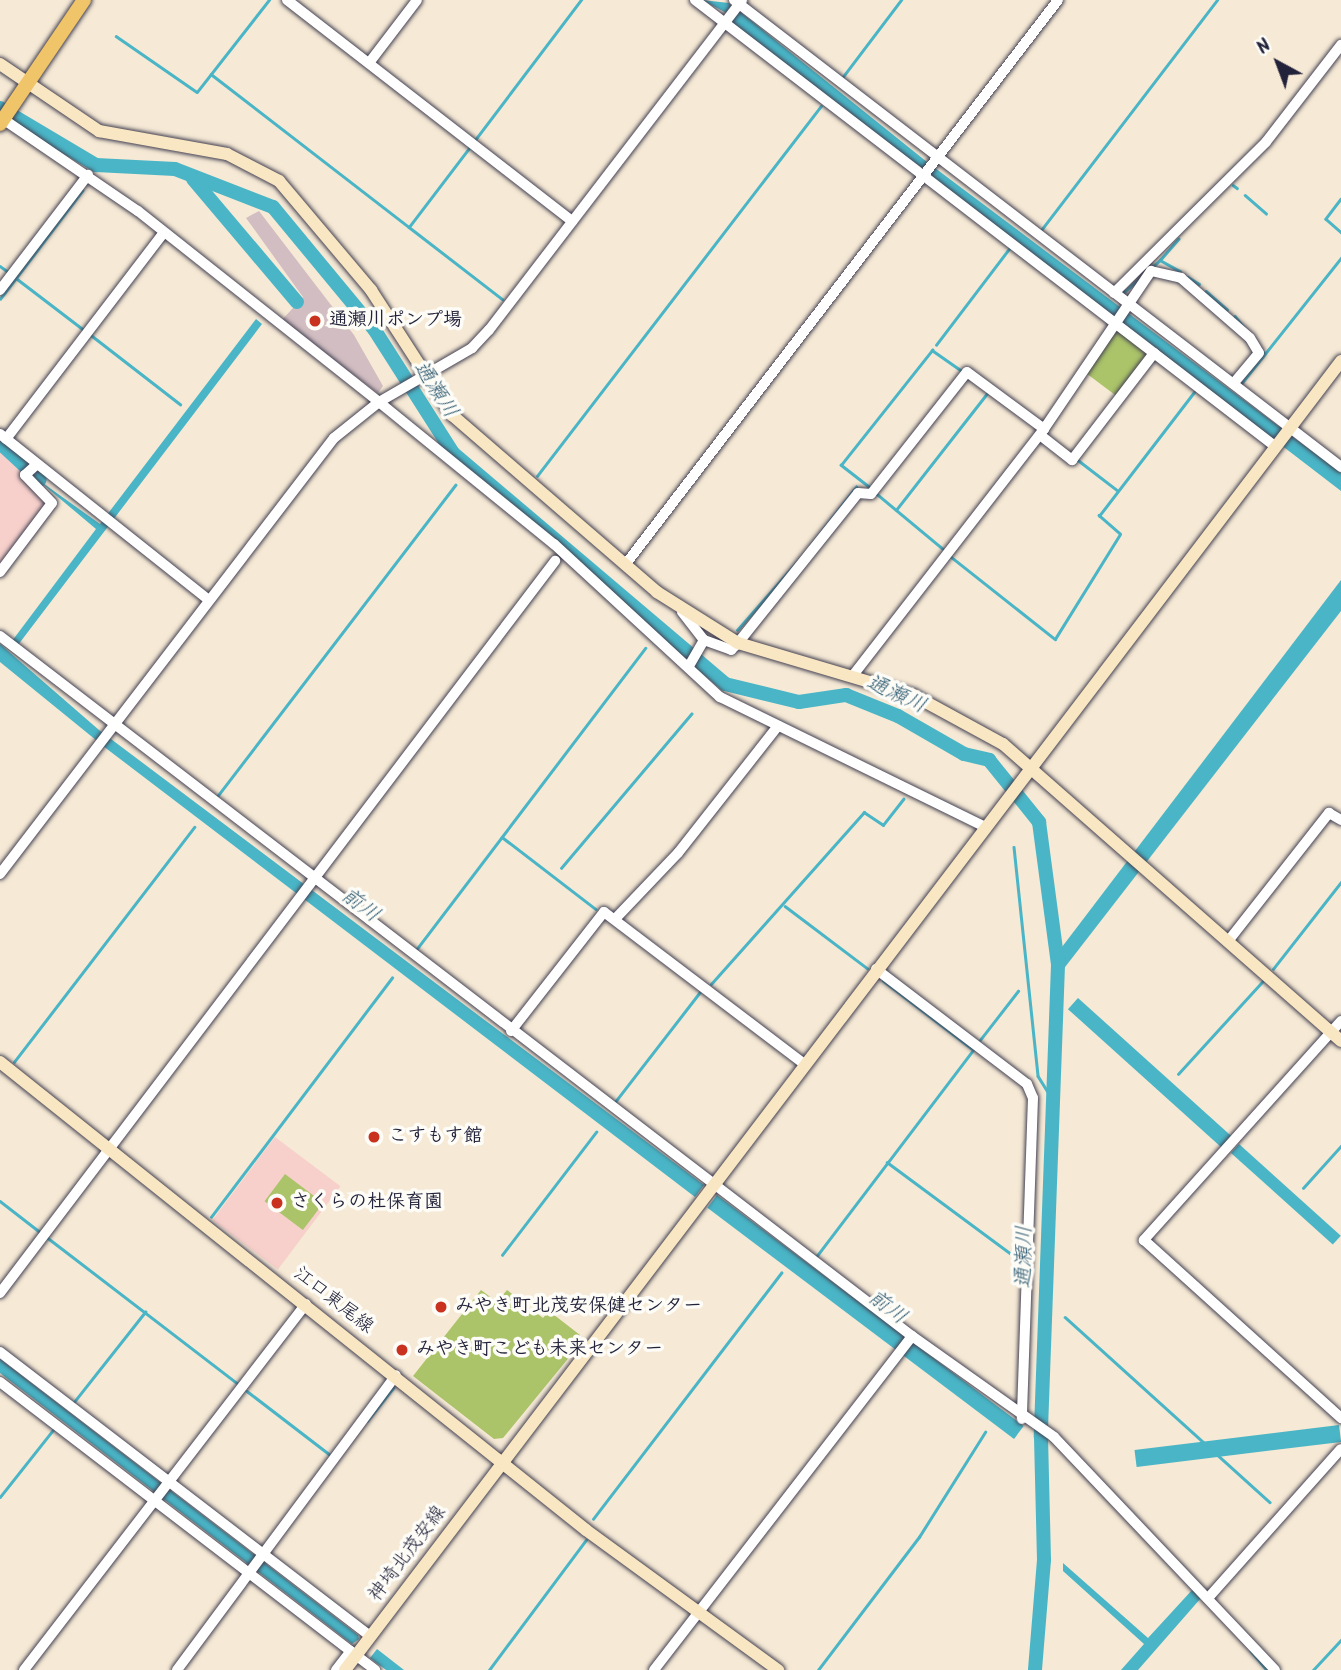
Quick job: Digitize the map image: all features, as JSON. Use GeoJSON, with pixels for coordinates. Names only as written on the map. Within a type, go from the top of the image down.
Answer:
{"type":"FeatureCollection","features":[{"type":"Feature","properties":{"kind":"main road"},"geometry":{"type":"LineString","coordinates":[[1,120],[29,85],[84,0]]}},
{"type":"Feature","properties":{"kind":"street"},"geometry":{"type":"LineString","coordinates":[[287,0],[572,221]]}},
{"type":"Feature","properties":{"kind":"street"},"geometry":{"type":"LineString","coordinates":[[369,63],[417,0]]}},
{"type":"Feature","properties":{"kind":"street"},"geometry":{"type":"LineString","coordinates":[[695,0],[733,9],[930,167],[1114,293],[1119,313],[1154,353],[1276,446]]}},
{"type":"Feature","properties":{"kind":"street"},"geometry":{"type":"LineString","coordinates":[[625,565],[1058,0]]}},
{"type":"Feature","properties":{"kind":"street"},"geometry":{"type":"LineString","coordinates":[[733,9],[930,167],[1119,313],[1233,384],[1341,467]]}},
{"type":"Feature","properties":{"kind":"street"},"geometry":{"type":"LineString","coordinates":[[0,874],[334,438],[379,402],[420,381],[489,330],[733,9]]}},
{"type":"Feature","properties":{"kind":"street"},"geometry":{"type":"LineString","coordinates":[[1114,293],[1266,142],[1341,45]]}},
{"type":"Feature","properties":{"kind":"street"},"geometry":{"type":"LineString","coordinates":[[0,64],[99,131],[227,154],[279,181],[371,290],[420,381],[476,438],[682,612],[738,643],[854,674],[957,715],[1031,765],[1337,1037]]}},
{"type":"Feature","properties":{"kind":"street"},"geometry":{"type":"LineString","coordinates":[[1,120],[88,175],[379,402],[554,544],[690,664],[720,698],[985,827]]}},
{"type":"Feature","properties":{"kind":"street"},"geometry":{"type":"LineString","coordinates":[[0,290],[88,175]]}},
{"type":"Feature","properties":{"kind":"street"},"geometry":{"type":"LineString","coordinates":[[0,572],[52,503],[32,469],[3,437],[163,234]]}},
{"type":"Feature","properties":{"kind":"street"},"geometry":{"type":"LineString","coordinates":[[854,674],[1042,432],[1119,313],[1151,271],[1165,270],[1202,292],[1259,353],[1233,384]]}},
{"type":"Feature","properties":{"kind":"street"},"geometry":{"type":"LineString","coordinates":[[682,612],[681,619],[703,640],[731,650],[858,493],[871,494],[967,372],[1042,432],[1072,460],[1154,353]]}},
{"type":"Feature","properties":{"kind":"street","name":"神埼北茂安線"},"geometry":{"type":"LineString","coordinates":[[345,1670],[353,1653],[370,1636],[1341,361]]}},
{"type":"Feature","properties":{"kind":"street"},"geometry":{"type":"LineString","coordinates":[[32,469],[209,600]]}},
{"type":"Feature","properties":{"kind":"street"},"geometry":{"type":"LineString","coordinates":[[0,1293],[555,561]]}},
{"type":"Feature","properties":{"kind":"street"},"geometry":{"type":"LineString","coordinates":[[0,636],[107,734],[306,886],[511,1031],[714,1185],[906,1343],[1054,1437],[1209,1597],[1275,1670]]}},
{"type":"Feature","properties":{"kind":"street"},"geometry":{"type":"LineString","coordinates":[[690,664],[703,640]]}},
{"type":"Feature","properties":{"kind":"street"},"geometry":{"type":"LineString","coordinates":[[616,918],[678,853],[778,726]]}},
{"type":"Feature","properties":{"kind":"street"},"geometry":{"type":"LineString","coordinates":[[1229,940],[1329,813],[1341,820]]}},
{"type":"Feature","properties":{"kind":"street"},"geometry":{"type":"LineString","coordinates":[[511,1031],[600,916],[616,918],[804,1064]]}},
{"type":"Feature","properties":{"kind":"street"},"geometry":{"type":"LineString","coordinates":[[876,969],[1027,1084],[1033,1098],[1025,1420]]}},
{"type":"Feature","properties":{"kind":"street"},"geometry":{"type":"LineString","coordinates":[[1341,1021],[1337,1037],[1144,1240],[1341,1418]]}},
{"type":"Feature","properties":{"kind":"street","name":"江口東尾線"},"geometry":{"type":"LineString","coordinates":[[0,1062],[502,1461],[699,1613],[778,1670]]}},
{"type":"Feature","properties":{"kind":"street"},"geometry":{"type":"LineString","coordinates":[[24,1670],[306,1304]]}},
{"type":"Feature","properties":{"kind":"street"},"geometry":{"type":"LineString","coordinates":[[654,1670],[906,1343]]}},
{"type":"Feature","properties":{"kind":"street"},"geometry":{"type":"LineString","coordinates":[[0,1352],[162,1491],[253,1561],[370,1636]]}},
{"type":"Feature","properties":{"kind":"street"},"geometry":{"type":"LineString","coordinates":[[177,1670],[253,1561],[396,1375]]}},
{"type":"Feature","properties":{"kind":"street"},"geometry":{"type":"LineString","coordinates":[[0,1382],[162,1491],[253,1561],[370,1668]]}},
{"type":"Feature","properties":{"kind":"street"},"geometry":{"type":"LineString","coordinates":[[1209,1597],[1341,1449]]}},
{"type":"Feature","properties":{"kind":"street"},"geometry":{"type":"LineString","coordinates":[[336,1670],[353,1653]]}},
{"type":"Feature","properties":{"kind":"shaded area"},"geometry":{"type":"Polygon","coordinates":[[[259,211],[354,335],[383,386],[378,393],[281,321],[303,297],[246,218],[259,211]]]}},
{"type":"Feature","properties":{"kind":"shaded area"},"geometry":{"type":"Polygon","coordinates":[[[0,449],[50,504],[0,569],[0,449]]]}},
{"type":"Feature","properties":{"kind":"shaded area","name":"さくらの杜保育園"},"geometry":{"type":"Polygon","coordinates":[[[275,1137],[340,1186],[278,1269],[212,1220],[275,1137]]]}},
{"type":"Feature","properties":{"kind":"green space"},"geometry":{"type":"Polygon","coordinates":[[[1116,328],[1150,354],[1118,397],[1084,371],[1116,328]]]}},
{"type":"Feature","properties":{"kind":"green space"},"geometry":{"type":"Polygon","coordinates":[[[285,1174],[323,1203],[303,1230],[265,1201],[285,1174]]]}},
{"type":"Feature","properties":{"kind":"green space"},"geometry":{"type":"Polygon","coordinates":[[[481,1290],[497,1302],[507,1290],[543,1318],[549,1311],[580,1335],[580,1344],[503,1438],[494,1439],[413,1376],[481,1290]]]}},
{"type":"Feature","properties":{"kind":"water"},"geometry":{"type":"Polygon","coordinates":[[[702,0],[729,3],[736,15],[739,11],[927,162],[1341,473],[1341,491],[731,22],[734,17],[702,0]]]}},
{"type":"Feature","properties":{"kind":"water"},"geometry":{"type":"Polygon","coordinates":[[[256,319],[262,324],[18,645],[12,641],[96,529],[33,476],[100,524],[256,319]]]}},
{"type":"Feature","properties":{"kind":"water"},"geometry":{"type":"Polygon","coordinates":[[[1341,580],[1341,611],[1062,971],[1062,947],[1341,580]]]}},
{"type":"Feature","properties":{"kind":"water"},"geometry":{"type":"Polygon","coordinates":[[[0,644],[99,730],[704,1185],[695,1197],[107,749],[0,662],[0,644]]]}},
{"type":"Feature","properties":{"kind":"water"},"geometry":{"type":"Polygon","coordinates":[[[1078,998],[1232,1137],[1222,1148],[1068,1009],[1078,998]]]}},
{"type":"Feature","properties":{"kind":"water"},"geometry":{"type":"Polygon","coordinates":[[[1239,1144],[1341,1236],[1333,1245],[1231,1153],[1239,1144]]]}},
{"type":"Feature","properties":{"kind":"water"},"geometry":{"type":"Polygon","coordinates":[[[717,1195],[1024,1426],[1014,1439],[707,1208],[717,1195]]]}},
{"type":"Feature","properties":{"kind":"water"},"geometry":{"type":"Polygon","coordinates":[[[0,1359],[358,1635],[359,1639],[352,1644],[0,1373],[0,1359]]]}},
{"type":"Feature","properties":{"kind":"water"},"geometry":{"type":"Polygon","coordinates":[[[1339,1425],[1341,1442],[1137,1467],[1135,1450],[1339,1425]]]}},
{"type":"Feature","properties":{"kind":"water"},"geometry":{"type":"Polygon","coordinates":[[[1063,1563],[1148,1638],[1193,1589],[1201,1598],[1138,1670],[1121,1670],[1144,1644],[1063,1571],[1063,1563]]]}},
{"type":"Feature","properties":{"kind":"water"},"geometry":{"type":"Polygon","coordinates":[[[377,1649],[404,1670],[386,1670],[370,1658],[377,1649]]]}},
{"type":"Feature","properties":{"kind":"waterway"},"geometry":{"type":"LineString","coordinates":[[116,36],[197,92],[269,0]]}},
{"type":"Feature","properties":{"kind":"waterway"},"geometry":{"type":"LineString","coordinates":[[475,140],[581,0]]}},
{"type":"Feature","properties":{"kind":"waterway"},"geometry":{"type":"LineString","coordinates":[[842,78],[901,0]]}},
{"type":"Feature","properties":{"kind":"waterway"},"geometry":{"type":"LineString","coordinates":[[1042,229],[1217,0]]}},
{"type":"Feature","properties":{"kind":"waterway"},"geometry":{"type":"LineString","coordinates":[[211,74],[409,227],[470,147]]}},
{"type":"Feature","properties":{"kind":"waterway"},"geometry":{"type":"LineString","coordinates":[[537,476],[821,106]]}},
{"type":"Feature","properties":{"kind":"waterway","name":"通瀬川"},"geometry":{"type":"LineString","coordinates":[[0,108],[96,165],[175,169],[273,207],[374,329],[453,453],[725,684],[799,702],[846,695],[898,716],[964,754],[989,760],[1039,822],[1058,965],[1041,1437],[1044,1560],[1035,1670]]}},
{"type":"Feature","properties":{"kind":"waterway"},"geometry":{"type":"LineString","coordinates":[[193,179],[297,302]]}},
{"type":"Feature","properties":{"kind":"waterway"},"geometry":{"type":"LineString","coordinates":[[1233,185],[1237,188]]}},
{"type":"Feature","properties":{"kind":"waterway"},"geometry":{"type":"LineString","coordinates":[[0,299],[82,191]]}},
{"type":"Feature","properties":{"kind":"waterway"},"geometry":{"type":"LineString","coordinates":[[1245,195],[1266,213]]}},
{"type":"Feature","properties":{"kind":"waterway"},"geometry":{"type":"LineString","coordinates":[[1341,199],[1326,219],[1341,232]]}},
{"type":"Feature","properties":{"kind":"waterway"},"geometry":{"type":"LineString","coordinates":[[409,227],[502,299]]}},
{"type":"Feature","properties":{"kind":"waterway"},"geometry":{"type":"LineString","coordinates":[[1160,260],[1178,239]]}},
{"type":"Feature","properties":{"kind":"waterway"},"geometry":{"type":"LineString","coordinates":[[936,345],[1009,249]]}},
{"type":"Feature","properties":{"kind":"waterway"},"geometry":{"type":"LineString","coordinates":[[1241,384],[1341,258]]}},
{"type":"Feature","properties":{"kind":"waterway"},"geometry":{"type":"LineString","coordinates":[[1123,293],[1160,260],[1180,271]]}},
{"type":"Feature","properties":{"kind":"waterway"},"geometry":{"type":"LineString","coordinates":[[0,266],[7,271]]}},
{"type":"Feature","properties":{"kind":"waterway"},"geometry":{"type":"LineString","coordinates":[[1188,277],[1199,284]]}},
{"type":"Feature","properties":{"kind":"waterway"},"geometry":{"type":"LineString","coordinates":[[16,278],[84,330]]}},
{"type":"Feature","properties":{"kind":"waterway"},"geometry":{"type":"LineString","coordinates":[[1206,291],[1227,309]]}},
{"type":"Feature","properties":{"kind":"waterway"},"geometry":{"type":"LineString","coordinates":[[1235,316],[1265,354]]}},
{"type":"Feature","properties":{"kind":"waterway"},"geometry":{"type":"LineString","coordinates":[[91,335],[180,404]]}},
{"type":"Feature","properties":{"kind":"waterway"},"geometry":{"type":"LineString","coordinates":[[870,488],[841,465],[932,350],[962,371]]}},
{"type":"Feature","properties":{"kind":"waterway"},"geometry":{"type":"LineString","coordinates":[[896,510],[989,391]]}},
{"type":"Feature","properties":{"kind":"waterway"},"geometry":{"type":"LineString","coordinates":[[950,556],[1055,639],[1120,534],[1099,516],[1194,392]]}},
{"type":"Feature","properties":{"kind":"waterway","name":"前川"},"geometry":{"type":"LineString","coordinates":[[0,443],[40,480]]}},
{"type":"Feature","properties":{"kind":"waterway"},"geometry":{"type":"LineString","coordinates":[[1078,460],[1117,490]]}},
{"type":"Feature","properties":{"kind":"waterway"},"geometry":{"type":"LineString","coordinates":[[216,798],[455,485]]}},
{"type":"Feature","properties":{"kind":"waterway"},"geometry":{"type":"LineString","coordinates":[[810,546],[856,487]]}},
{"type":"Feature","properties":{"kind":"waterway"},"geometry":{"type":"LineString","coordinates":[[877,494],[942,548]]}},
{"type":"Feature","properties":{"kind":"waterway"},"geometry":{"type":"LineString","coordinates":[[737,630],[804,554]]}},
{"type":"Feature","properties":{"kind":"waterway"},"geometry":{"type":"LineString","coordinates":[[416,950],[645,648]]}},
{"type":"Feature","properties":{"kind":"waterway"},"geometry":{"type":"LineString","coordinates":[[561,868],[691,714]]}},
{"type":"Feature","properties":{"kind":"waterway"},"geometry":{"type":"LineString","coordinates":[[711,984],[864,812],[883,825],[903,799]]}},
{"type":"Feature","properties":{"kind":"waterway"},"geometry":{"type":"LineString","coordinates":[[14,1062],[194,827]]}},
{"type":"Feature","properties":{"kind":"waterway"},"geometry":{"type":"LineString","coordinates":[[502,837],[596,909]]}},
{"type":"Feature","properties":{"kind":"waterway"},"geometry":{"type":"LineString","coordinates":[[1014,847],[1038,1076],[1050,1095]]}},
{"type":"Feature","properties":{"kind":"waterway"},"geometry":{"type":"LineString","coordinates":[[1273,969],[1341,882]]}},
{"type":"Feature","properties":{"kind":"waterway"},"geometry":{"type":"LineString","coordinates":[[785,906],[867,968]]}},
{"type":"Feature","properties":{"kind":"waterway","name":"通瀬川"},"geometry":{"type":"LineString","coordinates":[[1058,965],[1063,958]]}},
{"type":"Feature","properties":{"kind":"waterway"},"geometry":{"type":"LineString","coordinates":[[211,1217],[392,978]]}},
{"type":"Feature","properties":{"kind":"waterway"},"geometry":{"type":"LineString","coordinates":[[816,1257],[973,1050],[883,981]]}},
{"type":"Feature","properties":{"kind":"waterway"},"geometry":{"type":"LineString","coordinates":[[1178,1074],[1262,982]]}},
{"type":"Feature","properties":{"kind":"waterway"},"geometry":{"type":"LineString","coordinates":[[980,1040],[1018,991]]}},
{"type":"Feature","properties":{"kind":"waterway"},"geometry":{"type":"LineString","coordinates":[[615,1102],[700,992]]}},
{"type":"Feature","properties":{"kind":"waterway"},"geometry":{"type":"LineString","coordinates":[[502,1255],[596,1132]]}},
{"type":"Feature","properties":{"kind":"waterway"},"geometry":{"type":"LineString","coordinates":[[1303,1188],[1341,1146]]}},
{"type":"Feature","properties":{"kind":"waterway"},"geometry":{"type":"LineString","coordinates":[[887,1162],[1022,1262]]}},
{"type":"Feature","properties":{"kind":"waterway"},"geometry":{"type":"LineString","coordinates":[[0,1201],[40,1232]]}},
{"type":"Feature","properties":{"kind":"waterway"},"geometry":{"type":"LineString","coordinates":[[48,1238],[237,1383]]}},
{"type":"Feature","properties":{"kind":"waterway"},"geometry":{"type":"LineString","coordinates":[[593,1519],[781,1273]]}},
{"type":"Feature","properties":{"kind":"waterway"},"geometry":{"type":"LineString","coordinates":[[74,1402],[145,1312]]}},
{"type":"Feature","properties":{"kind":"waterway"},"geometry":{"type":"LineString","coordinates":[[1065,1317],[1270,1502]]}},
{"type":"Feature","properties":{"kind":"waterway"},"geometry":{"type":"LineString","coordinates":[[367,1421],[393,1388]]}},
{"type":"Feature","properties":{"kind":"waterway"},"geometry":{"type":"LineString","coordinates":[[247,1391],[329,1454]]}},
{"type":"Feature","properties":{"kind":"waterway"},"geometry":{"type":"LineString","coordinates":[[0,1497],[53,1430]]}},
{"type":"Feature","properties":{"kind":"waterway"},"geometry":{"type":"LineString","coordinates":[[818,1670],[919,1537],[985,1432]]}},
{"type":"Feature","properties":{"kind":"waterway"},"geometry":{"type":"LineString","coordinates":[[489,1670],[586,1540]]}},
{"type":"Feature","properties":{"kind":"waterway"},"geometry":{"type":"LineString","coordinates":[[1313,1670],[1341,1640]]}},
{"type":"Feature","properties":{"kind":"waterway"},"geometry":{"type":"LineString","coordinates":[[1251,1651],[1267,1670]]}},
{"type":"Feature","properties":{"kind":"place","name":"通瀬川ポンプ場"},"geometry":{"type":"Point","coordinates":[315,321]}},
{"type":"Feature","properties":{"kind":"place","name":"こすもす館"},"geometry":{"type":"Point","coordinates":[374,1137]}},
{"type":"Feature","properties":{"kind":"place","name":"さくらの杜保育園"},"geometry":{"type":"Point","coordinates":[277,1203]}},
{"type":"Feature","properties":{"kind":"place","name":"みやき町北茂安保健センター"},"geometry":{"type":"Point","coordinates":[441,1307]}},
{"type":"Feature","properties":{"kind":"place","name":"みやき町こども未来センター"},"geometry":{"type":"Point","coordinates":[402,1350]}}]}
